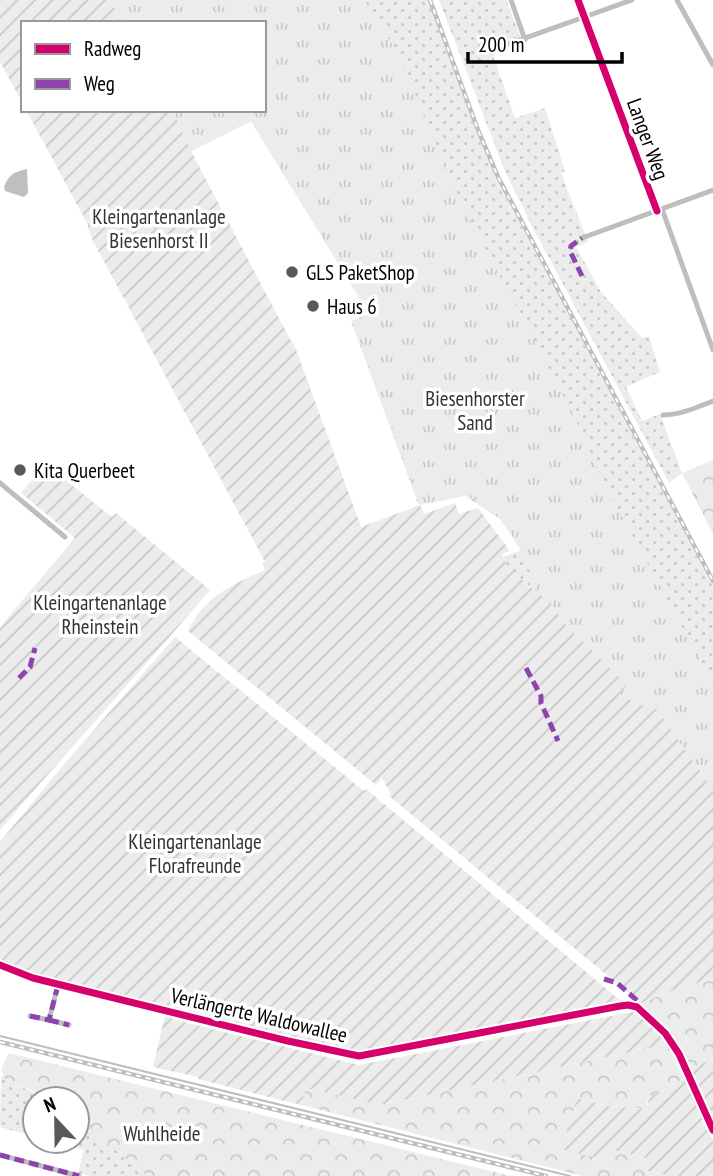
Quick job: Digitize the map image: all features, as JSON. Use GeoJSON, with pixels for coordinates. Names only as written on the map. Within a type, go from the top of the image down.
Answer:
{"type":"FeatureCollection","features":[{"type":"Feature","properties":{"kind":"street"},"geometry":{"type":"LineString","coordinates":[[511,0],[525,40]]}},
{"type":"Feature","properties":{"kind":"street","name":"Langer Weg"},"geometry":{"type":"LineString","coordinates":[[578,0],[713,350]]}},
{"type":"Feature","properties":{"kind":"street"},"geometry":{"type":"LineString","coordinates":[[491,52],[632,0]]}},
{"type":"Feature","properties":{"kind":"street"},"geometry":{"type":"LineString","coordinates":[[677,0],[713,65]]}},
{"type":"Feature","properties":{"kind":"street"},"geometry":{"type":"LineString","coordinates":[[582,238],[713,190]]}},
{"type":"Feature","properties":{"kind":"street"},"geometry":{"type":"LineString","coordinates":[[663,415],[683,412],[713,401]]}},
{"type":"Feature","properties":{"kind":"street"},"geometry":{"type":"LineString","coordinates":[[0,482],[65,537]]}},
{"type":"Feature","properties":{"kind":"street","name":"Verlängerte Waldowallee"},"geometry":{"type":"LineString","coordinates":[[0,965],[58,985],[359,1056],[620,1006],[638,1007],[673,1045],[713,1130]]}},
{"type":"Feature","properties":{"kind":"street"},"geometry":{"type":"LineString","coordinates":[[49,1020],[58,985]]}},
{"type":"Feature","properties":{"kind":"street"},"geometry":{"type":"LineString","coordinates":[[30,1016],[69,1025]]}},
{"type":"Feature","properties":{"kind":"street"},"geometry":{"type":"LineString","coordinates":[[0,1155],[79,1176]]}},
{"type":"Feature","properties":{"kind":"green space"},"geometry":{"type":"Polygon","coordinates":[[[0,0],[110,0],[122,21],[21,21],[21,100],[0,62],[0,0]]]}},
{"type":"Feature","properties":{"kind":"green space","name":"Biesenhorster Sand"},"geometry":{"type":"Polygon","coordinates":[[[110,0],[429,0],[496,179],[713,586],[713,790],[654,710],[619,695],[627,685],[563,622],[551,604],[507,567],[503,557],[521,550],[500,519],[465,496],[420,505],[418,503],[351,321],[369,314],[251,121],[191,151],[174,112],[266,112],[266,21],[110,0]]]}},
{"type":"Feature","properties":{"kind":"green space","name":"Biesenhorster Sand"},"geometry":{"type":"Polygon","coordinates":[[[110,0],[365,0],[397,51],[455,191],[573,414],[605,485],[713,684],[713,806],[655,711],[619,695],[627,685],[539,594],[519,546],[500,519],[467,495],[420,505],[352,321],[371,316],[251,121],[191,151],[174,112],[266,112],[266,21],[122,21],[110,0]]]}},
{"type":"Feature","properties":{"kind":"green space"},"geometry":{"type":"Polygon","coordinates":[[[439,0],[506,0],[521,38],[495,54],[494,58],[515,118],[545,108],[565,171],[561,173],[588,242],[576,247],[601,292],[642,338],[649,336],[660,372],[626,387],[642,421],[660,414],[682,473],[669,483],[504,169],[439,0]]]}},
{"type":"Feature","properties":{"kind":"green space","name":"Kleingartenanlage Biesenhorst II"},"geometry":{"type":"Polygon","coordinates":[[[27,112],[174,112],[191,151],[294,344],[361,527],[420,505],[424,514],[455,503],[459,514],[478,508],[510,551],[502,554],[507,567],[551,604],[563,622],[627,685],[619,695],[654,710],[656,708],[713,790],[713,980],[686,985],[641,1003],[389,796],[391,794],[382,778],[376,785],[188,631],[211,600],[230,587],[265,570],[262,563],[265,562],[92,239],[87,223],[27,112]]]}},
{"type":"Feature","properties":{"kind":"green space"},"geometry":{"type":"Polygon","coordinates":[[[713,460],[713,534],[682,473],[713,460]]]}},
{"type":"Feature","properties":{"kind":"green space","name":"Kleingartenanlage Rheinstein"},"geometry":{"type":"Polygon","coordinates":[[[45,464],[112,517],[116,513],[210,590],[0,830],[0,627],[75,538],[21,493],[45,464]]]}},
{"type":"Feature","properties":{"kind":"green space","name":"Kleingartenanlage Florafreunde"},"geometry":{"type":"Polygon","coordinates":[[[175,637],[364,791],[366,789],[621,1001],[357,1052],[27,971],[0,959],[0,842],[175,637]]]}},
{"type":"Feature","properties":{"kind":"green space"},"geometry":{"type":"Polygon","coordinates":[[[713,980],[713,1058],[689,1070],[665,1029],[641,1003],[686,985],[713,980]]]}},
{"type":"Feature","properties":{"kind":"green space"},"geometry":{"type":"Polygon","coordinates":[[[632,1012],[638,1014],[668,1044],[380,1105],[306,1088],[301,1105],[153,1067],[165,1015],[359,1065],[632,1012]]]}},
{"type":"Feature","properties":{"kind":"green space"},"geometry":{"type":"Polygon","coordinates":[[[668,1044],[684,1079],[649,1097],[648,1109],[608,1106],[577,1098],[604,1148],[646,1158],[644,1170],[671,1176],[583,1176],[301,1105],[305,1087],[380,1105],[668,1044]]]}},
{"type":"Feature","properties":{"kind":"green space","name":"Wuhlheide"},"geometry":{"type":"Polygon","coordinates":[[[9,1053],[511,1176],[148,1176],[91,1131],[91,1085],[21,1086],[5,1079],[1,1069],[9,1053]]]}},
{"type":"Feature","properties":{"kind":"green space"},"geometry":{"type":"Polygon","coordinates":[[[713,1058],[713,1120],[690,1070],[713,1058]]]}},
{"type":"Feature","properties":{"kind":"green space"},"geometry":{"type":"Polygon","coordinates":[[[1,1076],[21,1086],[21,1133],[0,1127],[1,1076]]]}},
{"type":"Feature","properties":{"kind":"green space"},"geometry":{"type":"Polygon","coordinates":[[[684,1079],[713,1141],[713,1176],[671,1176],[644,1170],[646,1158],[604,1148],[600,1159],[561,1149],[577,1098],[608,1106],[647,1109],[649,1097],[684,1079]]]}},
{"type":"Feature","properties":{"kind":"green space"},"geometry":{"type":"Polygon","coordinates":[[[91,1130],[148,1176],[90,1176],[78,1173],[83,1155],[91,1155],[91,1130]]]}},
{"type":"Feature","properties":{"kind":"shaded area"},"geometry":{"type":"Polygon","coordinates":[[[27,169],[28,193],[24,197],[5,191],[4,187],[10,176],[27,169]]]}},
{"type":"Feature","properties":{"kind":"tram line"},"geometry":{"type":"LineString","coordinates":[[0,1036],[570,1176]]}},
{"type":"Feature","properties":{"kind":"railway"},"geometry":{"type":"LineString","coordinates":[[430,0],[498,177],[713,581]]}},
{"type":"Feature","properties":{"kind":"railway"},"geometry":{"type":"LineString","coordinates":[[0,1042],[546,1176]]}},
{"type":"Feature","properties":{"kind":"marked path"},"geometry":{"type":"LineString","coordinates":[[582,238],[571,246],[570,251],[582,276]]}},
{"type":"Feature","properties":{"kind":"marked path"},"geometry":{"type":"LineString","coordinates":[[19,678],[30,667],[35,648]]}},
{"type":"Feature","properties":{"kind":"marked path"},"geometry":{"type":"LineString","coordinates":[[526,668],[541,696],[541,703],[558,741]]}},
{"type":"Feature","properties":{"kind":"marked path"},"geometry":{"type":"LineString","coordinates":[[604,979],[617,983],[640,1003]]}},
{"type":"Feature","properties":{"kind":"marked path"},"geometry":{"type":"LineString","coordinates":[[30,1016],[49,1020],[58,985]]}},
{"type":"Feature","properties":{"kind":"marked path"},"geometry":{"type":"LineString","coordinates":[[49,1020],[69,1025]]}},
{"type":"Feature","properties":{"kind":"marked path"},"geometry":{"type":"LineString","coordinates":[[0,1155],[79,1176]]}},
{"type":"Feature","properties":{"kind":"cycle path"},"geometry":{"type":"LineString","coordinates":[[578,0],[657,211]]}},
{"type":"Feature","properties":{"kind":"cycle path"},"geometry":{"type":"LineString","coordinates":[[0,965],[33,978],[359,1056],[620,1006],[637,1007],[665,1033],[679,1054],[713,1130]]}},
{"type":"Feature","properties":{"kind":"place","name":"GLS PaketShop"},"geometry":{"type":"Point","coordinates":[292,272]}},
{"type":"Feature","properties":{"kind":"place","name":"Haus 6"},"geometry":{"type":"Point","coordinates":[313,306]}},
{"type":"Feature","properties":{"kind":"place","name":"Kita Querbeet"},"geometry":{"type":"Point","coordinates":[20,470]}}]}
